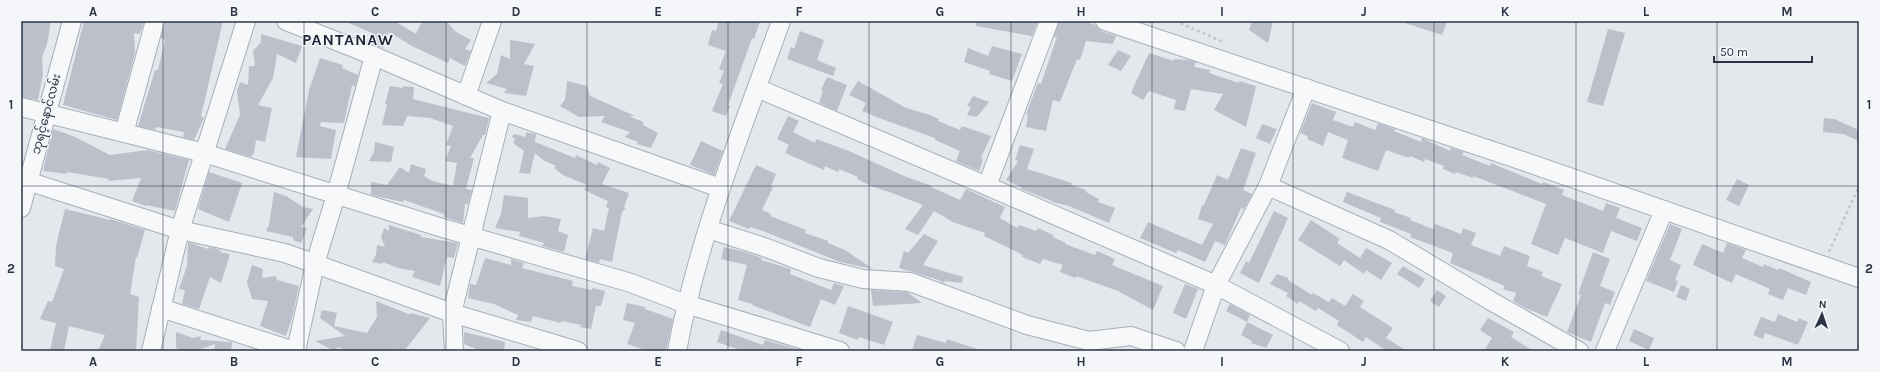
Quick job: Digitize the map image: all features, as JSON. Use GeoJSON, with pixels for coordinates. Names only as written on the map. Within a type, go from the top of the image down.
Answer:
{"type":"FeatureCollection","features":[{"type":"Feature","properties":{"kind":"street","name":"ဘုရင့်နောင်လမ်း"},"geometry":{"type":"LineString","coordinates":[[21,208],[25,180],[47,114],[72,21]]}},
{"type":"Feature","properties":{"kind":"street"},"geometry":{"type":"LineString","coordinates":[[124,133],[155,21]]}},
{"type":"Feature","properties":{"kind":"street"},"geometry":{"type":"LineString","coordinates":[[151,351],[180,230],[246,21]]}},
{"type":"Feature","properties":{"kind":"street"},"geometry":{"type":"LineString","coordinates":[[286,21],[374,56],[502,111],[720,188]]}},
{"type":"Feature","properties":{"kind":"street"},"geometry":{"type":"LineString","coordinates":[[466,96],[492,21]]}},
{"type":"Feature","properties":{"kind":"street"},"geometry":{"type":"LineString","coordinates":[[677,351],[686,304],[720,188],[781,21]]}},
{"type":"Feature","properties":{"kind":"street"},"geometry":{"type":"LineString","coordinates":[[987,186],[1049,21]]}},
{"type":"Feature","properties":{"kind":"street"},"geometry":{"type":"LineString","coordinates":[[1105,21],[1664,210],[1859,278]]}},
{"type":"Feature","properties":{"kind":"street"},"geometry":{"type":"LineString","coordinates":[[161,308],[295,351],[315,264],[336,195],[374,56]]}},
{"type":"Feature","properties":{"kind":"street"},"geometry":{"type":"LineString","coordinates":[[757,88],[1216,285],[1340,351]]}},
{"type":"Feature","properties":{"kind":"street"},"geometry":{"type":"LineString","coordinates":[[1192,351],[1216,285],[1268,186],[1306,88]]}},
{"type":"Feature","properties":{"kind":"street"},"geometry":{"type":"LineString","coordinates":[[21,107],[204,153],[436,226],[631,283],[686,304],[840,351]]}},
{"type":"Feature","properties":{"kind":"street"},"geometry":{"type":"LineString","coordinates":[[454,351],[452,313],[502,111]]}},
{"type":"Feature","properties":{"kind":"street"},"geometry":{"type":"LineString","coordinates":[[25,180],[180,230],[285,254],[452,313],[578,351]]}},
{"type":"Feature","properties":{"kind":"street"},"geometry":{"type":"LineString","coordinates":[[1268,186],[1389,240],[1491,301],[1579,351]]}},
{"type":"Feature","properties":{"kind":"street"},"geometry":{"type":"LineString","coordinates":[[1605,351],[1664,210]]}},
{"type":"Feature","properties":{"kind":"street"},"geometry":{"type":"LineString","coordinates":[[708,229],[764,247],[819,268],[863,279],[910,282],[1027,325],[1082,340],[1088,341],[1131,336],[1176,351]]}},
{"type":"Feature","properties":{"kind":"path"},"geometry":{"type":"LineString","coordinates":[[1822,265],[1859,186]]}},
{"type":"Feature","properties":{"kind":"building"},"geometry":{"type":"Polygon","coordinates":[[[21,21],[51,21],[47,44],[42,57],[43,74],[38,100],[21,97],[21,21]]]}},
{"type":"Feature","properties":{"kind":"building"},"geometry":{"type":"Polygon","coordinates":[[[84,21],[144,21],[140,34],[134,33],[135,53],[117,120],[63,105],[84,21]]]}},
{"type":"Feature","properties":{"kind":"building"},"geometry":{"type":"Polygon","coordinates":[[[165,21],[223,21],[201,116],[204,118],[194,140],[183,137],[184,132],[156,127],[155,130],[138,126],[155,70],[158,70],[165,40],[161,38],[165,21]]]}},
{"type":"Feature","properties":{"kind":"building"},"geometry":{"type":"Polygon","coordinates":[[[344,21],[394,21],[416,34],[422,21],[446,21],[456,32],[471,40],[465,49],[471,51],[465,66],[450,58],[448,63],[412,46],[389,32],[383,48],[367,42],[372,33],[344,21]]]}},
{"type":"Feature","properties":{"kind":"building"},"geometry":{"type":"Polygon","coordinates":[[[719,21],[760,21],[754,39],[752,38],[733,91],[726,116],[712,111],[723,84],[719,83],[724,71],[719,69],[726,51],[708,45],[712,30],[716,31],[719,21]]]}},
{"type":"Feature","properties":{"kind":"building"},"geometry":{"type":"Polygon","coordinates":[[[976,21],[1038,21],[1032,36],[976,26],[976,21]]]}},
{"type":"Feature","properties":{"kind":"building"},"geometry":{"type":"Polygon","coordinates":[[[1059,21],[1082,21],[1096,25],[1101,31],[1116,36],[1113,44],[1086,41],[1080,60],[1077,59],[1060,102],[1053,100],[1046,131],[1026,127],[1028,115],[1026,114],[1038,83],[1041,84],[1057,37],[1054,37],[1059,21]]]}},
{"type":"Feature","properties":{"kind":"building"},"geometry":{"type":"Polygon","coordinates":[[[1252,21],[1273,21],[1268,43],[1249,30],[1252,21]]]}},
{"type":"Feature","properties":{"kind":"building"},"geometry":{"type":"Polygon","coordinates":[[[1406,21],[1447,21],[1442,35],[1405,23],[1406,21]]]}},
{"type":"Feature","properties":{"kind":"building"},"geometry":{"type":"Polygon","coordinates":[[[1608,29],[1625,33],[1603,106],[1587,102],[1608,29]]]}},
{"type":"Feature","properties":{"kind":"building"},"geometry":{"type":"Polygon","coordinates":[[[800,31],[824,40],[817,60],[836,68],[833,76],[787,59],[791,47],[794,49],[800,31]]]}},
{"type":"Feature","properties":{"kind":"building"},"geometry":{"type":"Polygon","coordinates":[[[261,34],[302,46],[296,63],[277,54],[273,78],[258,105],[272,108],[265,142],[256,140],[254,153],[251,157],[225,149],[240,115],[237,91],[240,82],[248,85],[249,66],[255,66],[253,51],[261,42],[261,34]]]}},
{"type":"Feature","properties":{"kind":"building"},"geometry":{"type":"Polygon","coordinates":[[[510,40],[535,44],[524,64],[534,66],[526,96],[504,93],[507,89],[486,83],[497,74],[501,55],[510,59],[510,40]]]}},
{"type":"Feature","properties":{"kind":"building"},"geometry":{"type":"Polygon","coordinates":[[[992,46],[1022,54],[1012,81],[989,74],[990,71],[964,62],[968,48],[988,56],[992,46]]]}},
{"type":"Feature","properties":{"kind":"building"},"geometry":{"type":"Polygon","coordinates":[[[1118,50],[1131,56],[1121,71],[1108,65],[1118,50]]]}},
{"type":"Feature","properties":{"kind":"building"},"geometry":{"type":"Polygon","coordinates":[[[1149,53],[1174,61],[1174,59],[1196,62],[1194,67],[1210,70],[1209,73],[1239,83],[1239,81],[1256,86],[1246,127],[1214,110],[1223,94],[1191,89],[1185,111],[1174,109],[1176,100],[1149,91],[1143,100],[1131,93],[1149,53]]]}},
{"type":"Feature","properties":{"kind":"building"},"geometry":{"type":"Polygon","coordinates":[[[320,58],[343,65],[342,68],[358,75],[355,87],[352,85],[344,123],[321,122],[320,126],[336,130],[331,159],[296,157],[309,90],[320,58]]]}},
{"type":"Feature","properties":{"kind":"building"},"geometry":{"type":"Polygon","coordinates":[[[827,77],[847,85],[837,111],[819,103],[823,91],[821,90],[827,77]]]}},
{"type":"Feature","properties":{"kind":"building"},"geometry":{"type":"Polygon","coordinates":[[[567,81],[587,86],[590,96],[635,116],[629,116],[643,122],[643,125],[658,133],[651,148],[637,144],[638,142],[625,137],[630,132],[601,122],[605,116],[579,117],[560,106],[565,100],[567,81]]]}},
{"type":"Feature","properties":{"kind":"building"},"geometry":{"type":"Polygon","coordinates":[[[858,81],[906,108],[930,115],[939,119],[938,121],[960,130],[962,126],[991,136],[981,158],[983,159],[979,171],[956,161],[960,151],[935,140],[935,138],[862,111],[866,103],[849,95],[858,81]]]}},
{"type":"Feature","properties":{"kind":"building"},"geometry":{"type":"Polygon","coordinates":[[[390,86],[403,88],[403,86],[414,87],[413,99],[489,118],[485,135],[483,135],[470,158],[474,158],[466,189],[472,190],[468,204],[465,204],[463,223],[444,217],[444,214],[404,200],[403,202],[371,195],[371,182],[387,185],[400,167],[409,173],[411,164],[426,169],[424,176],[432,181],[453,186],[457,163],[445,161],[451,146],[446,145],[453,126],[430,118],[407,116],[403,126],[382,125],[387,104],[385,104],[390,86]]]}},
{"type":"Feature","properties":{"kind":"building"},"geometry":{"type":"Polygon","coordinates":[[[973,96],[989,102],[977,117],[967,115],[971,107],[967,106],[973,96]]]}},
{"type":"Feature","properties":{"kind":"building"},"geometry":{"type":"Polygon","coordinates":[[[1312,103],[1336,112],[1333,120],[1353,127],[1355,122],[1375,130],[1378,123],[1395,129],[1394,131],[1421,142],[1422,138],[1450,151],[1451,148],[1464,152],[1462,155],[1490,166],[1491,163],[1542,184],[1543,182],[1564,190],[1562,195],[1603,211],[1606,203],[1620,208],[1616,218],[1642,228],[1637,241],[1611,231],[1603,253],[1565,238],[1558,255],[1531,244],[1546,204],[1473,176],[1473,178],[1456,172],[1455,174],[1443,169],[1444,166],[1425,159],[1424,162],[1410,156],[1409,158],[1386,150],[1378,171],[1342,158],[1348,140],[1328,132],[1323,146],[1307,139],[1308,136],[1300,133],[1312,103]]]}},
{"type":"Feature","properties":{"kind":"building"},"geometry":{"type":"Polygon","coordinates":[[[788,116],[799,121],[793,132],[815,143],[816,139],[849,151],[904,176],[932,186],[931,187],[960,200],[966,189],[1005,207],[1000,218],[1017,228],[1019,225],[1036,231],[1038,228],[1053,235],[1053,237],[1066,243],[1065,244],[1095,255],[1097,251],[1115,259],[1112,265],[1163,286],[1153,310],[1118,291],[1060,272],[1063,265],[1043,259],[1040,264],[1022,257],[1023,255],[984,236],[985,233],[953,222],[934,211],[918,235],[905,229],[923,205],[871,186],[857,179],[858,177],[839,169],[838,172],[825,166],[824,170],[785,153],[789,145],[777,139],[788,116]]]}},
{"type":"Feature","properties":{"kind":"building"},"geometry":{"type":"Polygon","coordinates":[[[1824,118],[1834,119],[1859,130],[1859,141],[1843,134],[1823,132],[1824,118]]]}},
{"type":"Feature","properties":{"kind":"building"},"geometry":{"type":"Polygon","coordinates":[[[1262,124],[1277,129],[1270,144],[1256,138],[1262,124]]]}},
{"type":"Feature","properties":{"kind":"building"},"geometry":{"type":"Polygon","coordinates":[[[53,129],[73,136],[110,155],[148,150],[189,160],[175,211],[146,206],[132,201],[141,178],[108,181],[109,179],[67,172],[67,174],[43,171],[53,129]]]}},
{"type":"Feature","properties":{"kind":"building"},"geometry":{"type":"Polygon","coordinates":[[[526,132],[536,134],[535,142],[575,158],[576,155],[597,165],[598,162],[610,168],[602,184],[629,193],[624,207],[626,208],[622,212],[612,262],[600,259],[599,263],[585,259],[593,228],[604,231],[609,208],[606,207],[608,201],[584,190],[587,185],[563,175],[554,168],[556,166],[543,160],[535,153],[530,174],[519,173],[524,151],[513,143],[515,139],[512,137],[514,134],[526,137],[526,132]]]}},
{"type":"Feature","properties":{"kind":"building"},"geometry":{"type":"Polygon","coordinates":[[[701,141],[723,151],[714,175],[690,165],[701,141]]]}},
{"type":"Feature","properties":{"kind":"building"},"geometry":{"type":"Polygon","coordinates":[[[375,142],[394,147],[391,162],[369,161],[374,152],[375,142]]]}},
{"type":"Feature","properties":{"kind":"building"},"geometry":{"type":"Polygon","coordinates":[[[1020,145],[1034,149],[1027,169],[1072,183],[1071,185],[1086,190],[1086,192],[1099,199],[1098,202],[1115,208],[1109,223],[1069,206],[1052,202],[1021,189],[1021,187],[1006,180],[1018,161],[1015,160],[1020,145]]]}},
{"type":"Feature","properties":{"kind":"building"},"geometry":{"type":"Polygon","coordinates":[[[1241,148],[1256,153],[1243,190],[1252,194],[1244,209],[1241,208],[1225,245],[1215,241],[1205,262],[1178,250],[1176,253],[1140,238],[1148,222],[1202,245],[1213,224],[1198,219],[1202,205],[1204,205],[1217,175],[1228,180],[1241,148]]]}},
{"type":"Feature","properties":{"kind":"building"},"geometry":{"type":"Polygon","coordinates":[[[756,165],[776,174],[771,186],[773,187],[762,210],[771,214],[770,216],[806,230],[805,233],[828,241],[828,243],[845,250],[873,269],[840,262],[763,231],[750,227],[749,229],[729,221],[756,165]]]}},
{"type":"Feature","properties":{"kind":"building"},"geometry":{"type":"Polygon","coordinates":[[[209,172],[242,183],[229,222],[198,209],[209,172]]]}},
{"type":"Feature","properties":{"kind":"building"},"geometry":{"type":"Polygon","coordinates":[[[1737,179],[1749,185],[1739,206],[1726,200],[1737,179]]]}},
{"type":"Feature","properties":{"kind":"building"},"geometry":{"type":"Polygon","coordinates":[[[274,192],[286,196],[303,207],[313,209],[301,227],[307,228],[301,243],[293,240],[293,237],[266,231],[269,225],[274,192]]]}},
{"type":"Feature","properties":{"kind":"building"},"geometry":{"type":"Polygon","coordinates":[[[1347,192],[1395,210],[1394,212],[1411,218],[1410,220],[1433,229],[1435,224],[1461,234],[1463,228],[1476,233],[1471,245],[1500,256],[1504,246],[1530,256],[1527,266],[1543,272],[1541,276],[1562,284],[1547,317],[1525,308],[1513,301],[1516,293],[1503,289],[1505,286],[1450,263],[1453,253],[1410,237],[1411,234],[1380,222],[1381,218],[1343,202],[1347,192]]]}},
{"type":"Feature","properties":{"kind":"building"},"geometry":{"type":"Polygon","coordinates":[[[504,195],[528,198],[528,218],[544,216],[561,219],[558,231],[568,235],[564,252],[542,246],[544,243],[519,236],[520,232],[495,228],[501,214],[504,195]]]}},
{"type":"Feature","properties":{"kind":"building"},"geometry":{"type":"Polygon","coordinates":[[[65,209],[110,219],[145,230],[137,258],[136,257],[130,294],[139,297],[136,351],[98,351],[105,335],[69,326],[64,351],[50,351],[56,323],[40,319],[48,301],[52,302],[64,269],[55,266],[56,246],[65,209]]]}},
{"type":"Feature","properties":{"kind":"building"},"geometry":{"type":"Polygon","coordinates":[[[1274,211],[1288,218],[1259,283],[1240,273],[1246,261],[1249,263],[1274,211]]]}},
{"type":"Feature","properties":{"kind":"building"},"geometry":{"type":"Polygon","coordinates":[[[1311,220],[1340,239],[1337,243],[1360,258],[1366,248],[1392,263],[1381,280],[1366,270],[1364,274],[1344,260],[1340,266],[1298,240],[1311,220]]]}},
{"type":"Feature","properties":{"kind":"building"},"geometry":{"type":"Polygon","coordinates":[[[1670,224],[1682,229],[1670,260],[1681,265],[1675,280],[1678,281],[1674,292],[1646,281],[1670,224]]]}},
{"type":"Feature","properties":{"kind":"building"},"geometry":{"type":"Polygon","coordinates":[[[389,225],[421,235],[421,237],[458,243],[454,258],[447,257],[440,286],[412,277],[415,271],[398,268],[383,262],[382,264],[372,262],[376,255],[377,245],[385,247],[381,237],[384,228],[389,231],[389,225]]]}},
{"type":"Feature","properties":{"kind":"building"},"geometry":{"type":"Polygon","coordinates":[[[924,234],[938,241],[923,265],[963,277],[962,283],[945,281],[944,283],[936,279],[899,268],[904,251],[908,253],[924,234]]]}},
{"type":"Feature","properties":{"kind":"building"},"geometry":{"type":"Polygon","coordinates":[[[188,242],[208,249],[209,247],[221,250],[220,252],[230,254],[221,283],[210,277],[199,309],[182,304],[185,290],[179,289],[187,266],[188,242]]]}},
{"type":"Feature","properties":{"kind":"building"},"geometry":{"type":"Polygon","coordinates":[[[1727,243],[1746,250],[1742,258],[1763,267],[1764,264],[1778,270],[1779,268],[1811,282],[1806,295],[1788,288],[1783,300],[1768,294],[1770,289],[1736,274],[1732,283],[1693,265],[1702,244],[1723,253],[1727,243]]]}},
{"type":"Feature","properties":{"kind":"building"},"geometry":{"type":"Polygon","coordinates":[[[724,247],[745,252],[762,258],[761,260],[791,269],[790,274],[831,290],[834,283],[844,286],[835,305],[821,299],[810,327],[752,305],[753,304],[738,300],[747,265],[721,259],[724,247]]]}},
{"type":"Feature","properties":{"kind":"building"},"geometry":{"type":"Polygon","coordinates":[[[1593,252],[1610,259],[1600,286],[1615,292],[1610,305],[1605,303],[1591,342],[1567,332],[1581,295],[1578,294],[1593,252]]]}},
{"type":"Feature","properties":{"kind":"building"},"geometry":{"type":"Polygon","coordinates":[[[485,258],[511,265],[511,259],[524,263],[522,268],[573,281],[572,286],[605,291],[601,306],[596,306],[591,329],[580,327],[581,325],[562,321],[561,323],[533,316],[531,322],[516,320],[518,315],[494,304],[468,298],[470,284],[476,285],[485,258]]]}},
{"type":"Feature","properties":{"kind":"building"},"geometry":{"type":"Polygon","coordinates":[[[252,265],[263,269],[262,278],[276,276],[277,280],[299,286],[292,318],[286,336],[260,326],[268,301],[252,299],[247,282],[252,265]]]}},
{"type":"Feature","properties":{"kind":"building"},"geometry":{"type":"Polygon","coordinates":[[[1403,266],[1425,279],[1419,288],[1397,274],[1403,266]]]}},
{"type":"Feature","properties":{"kind":"building"},"geometry":{"type":"Polygon","coordinates":[[[1277,274],[1288,278],[1288,280],[1312,295],[1313,293],[1329,302],[1332,298],[1345,306],[1353,294],[1364,301],[1360,307],[1393,328],[1386,338],[1407,351],[1387,351],[1366,337],[1363,342],[1337,325],[1339,321],[1318,308],[1316,311],[1299,301],[1298,304],[1286,296],[1288,293],[1270,284],[1277,274]]]}},
{"type":"Feature","properties":{"kind":"building"},"geometry":{"type":"Polygon","coordinates":[[[1185,284],[1198,289],[1186,319],[1173,313],[1185,284]]]}},
{"type":"Feature","properties":{"kind":"building"},"geometry":{"type":"Polygon","coordinates":[[[1681,285],[1690,289],[1686,301],[1676,297],[1681,285]]]}},
{"type":"Feature","properties":{"kind":"building"},"geometry":{"type":"Polygon","coordinates":[[[871,290],[907,292],[922,303],[873,306],[871,290]]]}},
{"type":"Feature","properties":{"kind":"building"},"geometry":{"type":"Polygon","coordinates":[[[1437,290],[1446,296],[1439,307],[1430,301],[1437,290]]]}},
{"type":"Feature","properties":{"kind":"building"},"geometry":{"type":"Polygon","coordinates":[[[376,301],[411,315],[411,313],[430,318],[405,350],[349,351],[337,347],[336,351],[334,351],[315,341],[345,336],[320,318],[322,310],[337,313],[334,326],[367,333],[377,317],[376,301]]]}},
{"type":"Feature","properties":{"kind":"building"},"geometry":{"type":"Polygon","coordinates":[[[627,303],[645,307],[645,309],[673,319],[666,351],[648,351],[627,344],[635,323],[623,320],[627,303]]]}},
{"type":"Feature","properties":{"kind":"building"},"geometry":{"type":"Polygon","coordinates":[[[1230,304],[1250,315],[1247,322],[1226,311],[1230,304]]]}},
{"type":"Feature","properties":{"kind":"building"},"geometry":{"type":"Polygon","coordinates":[[[848,306],[893,322],[884,345],[859,337],[858,340],[839,333],[848,306]]]}},
{"type":"Feature","properties":{"kind":"building"},"geometry":{"type":"Polygon","coordinates":[[[1778,314],[1797,322],[1799,318],[1808,322],[1798,345],[1765,333],[1763,339],[1753,335],[1761,317],[1775,322],[1778,314]]]}},
{"type":"Feature","properties":{"kind":"building"},"geometry":{"type":"Polygon","coordinates":[[[1488,318],[1514,332],[1511,337],[1533,351],[1484,351],[1492,338],[1480,330],[1488,318]]]}},
{"type":"Feature","properties":{"kind":"building"},"geometry":{"type":"Polygon","coordinates":[[[1247,322],[1273,335],[1266,348],[1251,343],[1252,341],[1241,335],[1247,322]]]}},
{"type":"Feature","properties":{"kind":"building"},"geometry":{"type":"Polygon","coordinates":[[[1634,329],[1654,338],[1649,350],[1629,341],[1634,329]]]}},
{"type":"Feature","properties":{"kind":"building"},"geometry":{"type":"Polygon","coordinates":[[[721,330],[763,345],[765,340],[804,351],[743,351],[717,342],[721,330]]]}},
{"type":"Feature","properties":{"kind":"building"},"geometry":{"type":"Polygon","coordinates":[[[176,332],[193,338],[201,336],[200,340],[232,342],[231,351],[214,351],[215,344],[196,351],[183,351],[176,348],[176,332]]]}},
{"type":"Feature","properties":{"kind":"building"},"geometry":{"type":"Polygon","coordinates":[[[464,332],[505,342],[504,351],[481,351],[464,344],[464,332]]]}},
{"type":"Feature","properties":{"kind":"building"},"geometry":{"type":"Polygon","coordinates":[[[917,335],[946,343],[947,339],[977,349],[977,351],[912,351],[917,335]]]}},
{"type":"Feature","properties":{"kind":"district","name":"PANTANAW"},"geometry":{"type":"Point","coordinates":[348,39]}}]}
